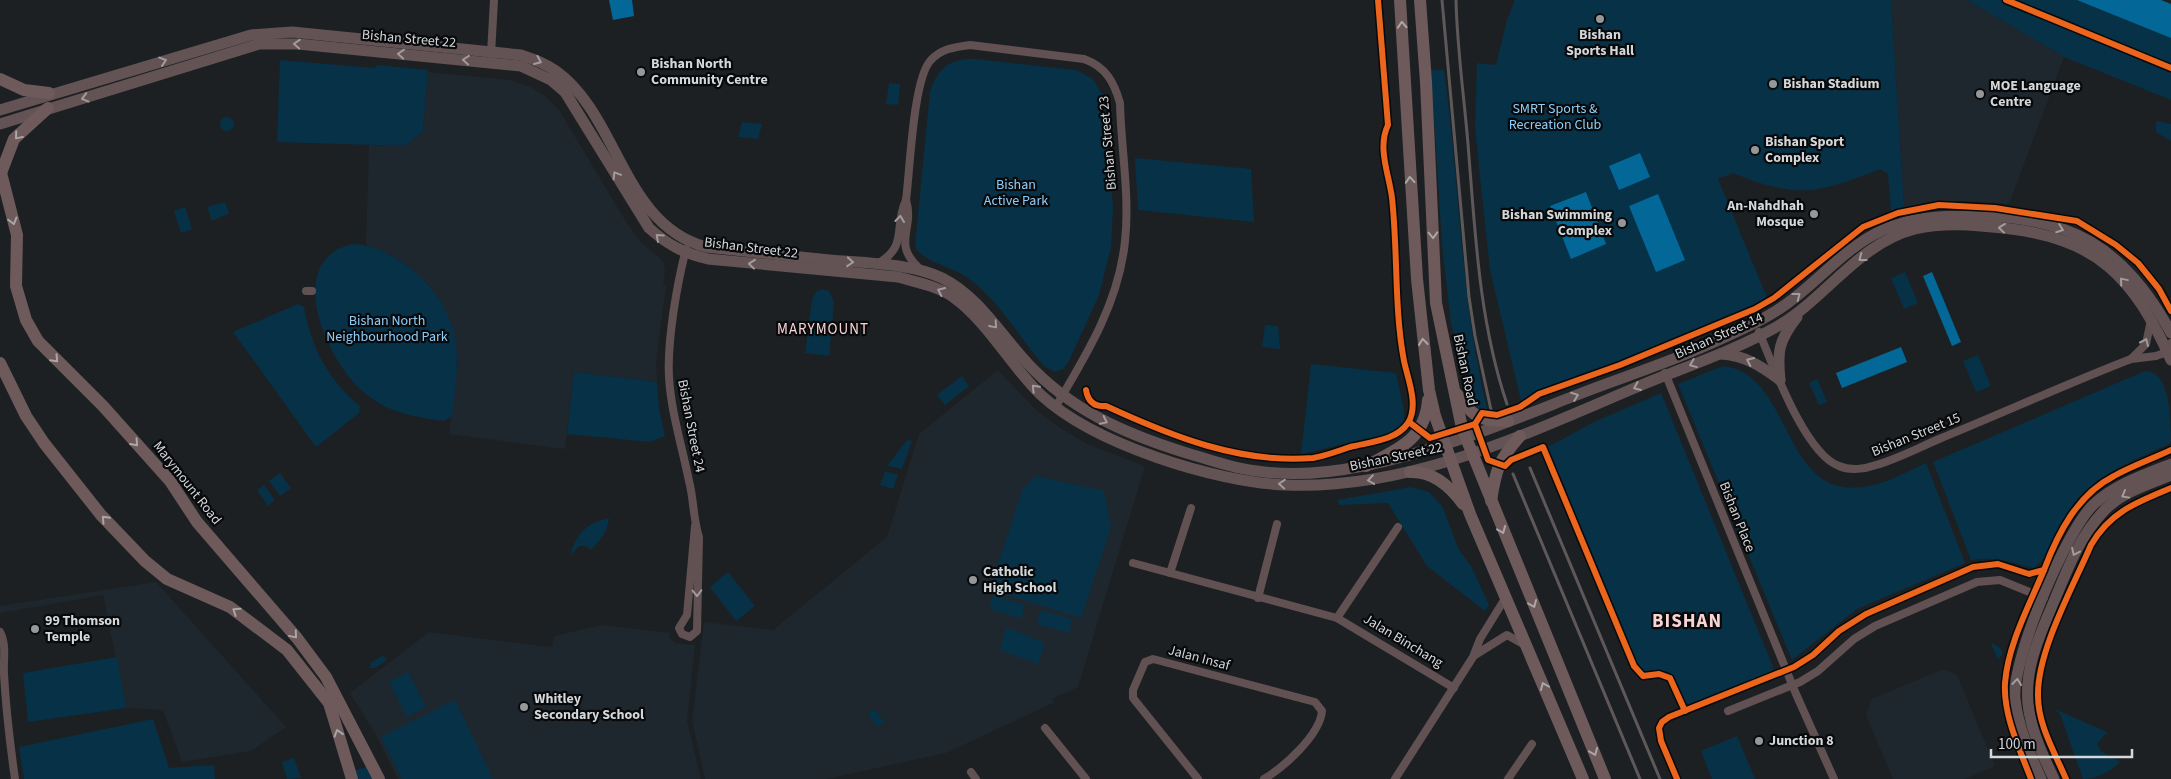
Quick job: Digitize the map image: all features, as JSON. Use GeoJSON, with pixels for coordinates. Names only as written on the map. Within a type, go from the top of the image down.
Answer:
{"type":"FeatureCollection","features":[{"type":"Feature","properties":{"kind":"main road"},"geometry":{"type":"LineString","coordinates":[[1366,466],[1405,444],[1420,430],[1427,414],[1429,390],[1417,279],[1400,0]]}},
{"type":"Feature","properties":{"kind":"main road","name":"Bishan Road"},"geometry":{"type":"LineString","coordinates":[[1420,0],[1426,82],[1436,304],[1453,388],[1472,454],[1605,779]]}},
{"type":"Feature","properties":{"kind":"main road","name":"Bishan Street 22"},"geometry":{"type":"LineString","coordinates":[[0,110],[49,93],[116,76],[251,35],[292,32],[491,56],[537,72],[565,92],[649,228],[669,246],[686,248],[706,247],[876,264],[921,270],[935,275],[961,289],[1034,370],[1092,415],[1122,430],[1170,448],[1254,471],[1331,472],[1366,466],[1466,438]]}},
{"type":"Feature","properties":{"kind":"main road","name":"Bishan Street 22"},"geometry":{"type":"LineString","coordinates":[[0,124],[259,44],[298,44],[491,56]]}},
{"type":"Feature","properties":{"kind":"main road"},"geometry":{"type":"LineString","coordinates":[[0,79],[24,90],[49,93]]}},
{"type":"Feature","properties":{"kind":"main road"},"geometry":{"type":"LineString","coordinates":[[1,171],[14,139],[48,108]]}},
{"type":"Feature","properties":{"kind":"main road","name":"Marymount Road"},"geometry":{"type":"LineString","coordinates":[[1,171],[17,236],[16,286],[26,320],[38,341],[102,406],[170,481],[197,522],[297,638],[326,677],[379,779]]}},
{"type":"Feature","properties":{"kind":"main road","name":"Bishan Street 14"},"geometry":{"type":"LineString","coordinates":[[1466,438],[1705,346],[1783,306],[1859,243],[1881,230],[1922,218],[1996,216],[2035,221],[2086,238],[2109,252],[2131,272],[2152,300],[2171,333]]}},
{"type":"Feature","properties":{"kind":"main road","name":"Bishan Street 14"},"geometry":{"type":"LineString","coordinates":[[1472,454],[1520,436],[1760,335],[1805,308],[1846,271],[1886,241],[1912,230],[1956,224],[2013,229],[2050,235],[2080,246],[2100,259],[2119,276],[2139,300],[2170,352]]}},
{"type":"Feature","properties":{"kind":"main road","name":"Bishan Street 22"},"geometry":{"type":"LineString","coordinates":[[686,248],[708,259],[898,277],[940,290],[953,297],[978,321],[1016,368],[1042,395],[1056,406],[1106,438],[1206,472],[1254,482],[1285,485],[1331,484],[1375,479],[1410,472],[1472,454]]}},
{"type":"Feature","properties":{"kind":"main road"},"geometry":{"type":"LineString","coordinates":[[1780,380],[1778,356],[1781,340],[1805,308]]}},
{"type":"Feature","properties":{"kind":"main road"},"geometry":{"type":"LineString","coordinates":[[1716,354],[1734,355],[1750,360],[1780,380]]}},
{"type":"Feature","properties":{"kind":"main road"},"geometry":{"type":"LineString","coordinates":[[0,363],[26,416],[44,443],[101,515],[145,561],[168,579],[230,607],[288,650],[329,703],[352,779]]}},
{"type":"Feature","properties":{"kind":"main road"},"geometry":{"type":"LineString","coordinates":[[1453,388],[1469,411],[1476,416],[1488,421],[1508,422]]}},
{"type":"Feature","properties":{"kind":"main road"},"geometry":{"type":"LineString","coordinates":[[1429,390],[1470,514],[1583,779]]}},
{"type":"Feature","properties":{"kind":"main road"},"geometry":{"type":"LineString","coordinates":[[1491,501],[1494,474],[1498,464],[1520,436]]}},
{"type":"Feature","properties":{"kind":"main road"},"geometry":{"type":"LineString","coordinates":[[2046,778],[2024,736],[2015,698],[2019,666],[2026,639],[2071,536],[2094,505],[2120,485],[2171,464]]}},
{"type":"Feature","properties":{"kind":"main road"},"geometry":{"type":"LineString","coordinates":[[1410,472],[1418,472],[1446,483],[1470,514]]}},
{"type":"Feature","properties":{"kind":"main road"},"geometry":{"type":"LineString","coordinates":[[2046,778],[2029,712],[2028,690],[2034,649],[2080,542],[2102,512],[2126,494],[2171,475]]}},
{"type":"Feature","properties":{"kind":"street"},"geometry":{"type":"LineString","coordinates":[[491,56],[494,0]]}},
{"type":"Feature","properties":{"kind":"street","name":"Bishan Street 23"},"geometry":{"type":"LineString","coordinates":[[876,264],[888,257],[897,246],[901,211],[906,200],[921,78],[931,60],[952,47],[970,45],[1084,60],[1095,63],[1104,70],[1115,84],[1120,103],[1126,240],[1122,265],[1110,307],[1073,380],[1056,406]]}},
{"type":"Feature","properties":{"kind":"street","name":"Bishan Street 23"},"geometry":{"type":"LineString","coordinates":[[906,200],[909,210],[904,247],[910,260],[921,270]]}},
{"type":"Feature","properties":{"kind":"street","name":"Bishan Street 24"},"geometry":{"type":"LineString","coordinates":[[686,248],[672,337],[669,375],[675,417],[693,499],[695,526],[687,615],[679,628],[682,634],[690,637],[697,631],[698,624],[699,537],[695,526]]}},
{"type":"Feature","properties":{"kind":"street","name":"Bishan Street 15"},"geometry":{"type":"LineString","coordinates":[[2131,358],[2146,344],[2151,320]]}},
{"type":"Feature","properties":{"kind":"street","name":"Bishan Street 15"},"geometry":{"type":"LineString","coordinates":[[1755,321],[1780,380],[1815,448],[1824,458],[1839,467],[1859,469],[1877,465],[2131,358],[2156,356],[2170,352]]}},
{"type":"Feature","properties":{"kind":"street"},"geometry":{"type":"LineString","coordinates":[[1653,366],[1662,369],[1666,375]]}},
{"type":"Feature","properties":{"kind":"street","name":"Bishan Place"},"geometry":{"type":"LineString","coordinates":[[1666,375],[1792,685],[1812,731],[1817,737],[1834,779]]}},
{"type":"Feature","properties":{"kind":"street"},"geometry":{"type":"LineString","coordinates":[[1170,573],[1191,508]]}},
{"type":"Feature","properties":{"kind":"street"},"geometry":{"type":"LineString","coordinates":[[1258,598],[1277,524]]}},
{"type":"Feature","properties":{"kind":"street"},"geometry":{"type":"LineString","coordinates":[[1338,618],[1398,527]]}},
{"type":"Feature","properties":{"kind":"street","name":"Jalan Binchang"},"geometry":{"type":"LineString","coordinates":[[1134,563],[1258,598],[1338,618],[1454,688]]}},
{"type":"Feature","properties":{"kind":"street"},"geometry":{"type":"LineString","coordinates":[[1728,711],[1792,685],[1818,671],[1854,639],[1875,626],[1977,582],[2000,580],[2044,598]]}},
{"type":"Feature","properties":{"kind":"street"},"geometry":{"type":"LineString","coordinates":[[1395,779],[1473,657],[1480,639],[1506,597]]}},
{"type":"Feature","properties":{"kind":"street"},"geometry":{"type":"LineString","coordinates":[[0,632],[4,640],[6,699],[15,779]]}},
{"type":"Feature","properties":{"kind":"street"},"geometry":{"type":"LineString","coordinates":[[1473,657],[1507,635],[1527,646]]}},
{"type":"Feature","properties":{"kind":"street","name":"Jalan Insaf"},"geometry":{"type":"LineString","coordinates":[[1198,779],[1133,698],[1133,690],[1146,662],[1153,659],[1316,702],[1322,711],[1322,720],[1295,756],[1277,776]]}},
{"type":"Feature","properties":{"kind":"street"},"geometry":{"type":"LineString","coordinates":[[1045,728],[1086,779]]}},
{"type":"Feature","properties":{"kind":"street","name":"Bishan Place"},"geometry":{"type":"LineString","coordinates":[[1812,731],[1812,739],[1828,779]]}},
{"type":"Feature","properties":{"kind":"street"},"geometry":{"type":"LineString","coordinates":[[1508,779],[1532,744]]}},
{"type":"Feature","properties":{"kind":"street"},"geometry":{"type":"LineString","coordinates":[[971,772],[976,779]]}},
{"type":"Feature","properties":{"kind":"street"},"geometry":{"type":"LineString","coordinates":[[1264,779],[1277,776]]}},
{"type":"Feature","properties":{"kind":"shaded area"},"geometry":{"type":"Polygon","coordinates":[[[1891,0],[1967,0],[2064,57],[2009,204],[1965,201],[1931,202],[1904,208],[1891,0]]]}},
{"type":"Feature","properties":{"kind":"shaded area"},"geometry":{"type":"Polygon","coordinates":[[[428,72],[510,80],[531,87],[545,96],[559,110],[625,220],[640,241],[663,261],[665,271],[663,286],[666,286],[656,361],[657,382],[574,372],[565,449],[449,434],[458,361],[454,334],[445,309],[430,286],[410,267],[387,253],[366,245],[369,145],[405,146],[423,131],[428,72]]]}},
{"type":"Feature","properties":{"kind":"shaded area","name":"Catholic High School"},"geometry":{"type":"Polygon","coordinates":[[[998,370],[1037,411],[1060,428],[1089,445],[1145,466],[1078,687],[1052,699],[1053,703],[946,753],[826,779],[705,779],[692,720],[704,622],[773,630],[887,537],[919,434],[998,370]]]}},
{"type":"Feature","properties":{"kind":"shaded area"},"geometry":{"type":"Polygon","coordinates":[[[156,582],[286,727],[251,751],[182,762],[163,710],[126,708],[103,595],[0,613],[0,606],[156,582]]]}},
{"type":"Feature","properties":{"kind":"shaded area","name":"Whitley Secondary School"},"geometry":{"type":"Polygon","coordinates":[[[602,625],[670,633],[669,637],[675,643],[695,645],[687,721],[701,779],[398,779],[375,733],[350,693],[429,632],[552,647],[554,636],[602,625]]]}},
{"type":"Feature","properties":{"kind":"shaded area"},"geometry":{"type":"Polygon","coordinates":[[[1943,669],[1957,675],[1995,766],[1965,779],[1893,779],[1866,715],[1872,699],[1943,669]]]}},
{"type":"Feature","properties":{"kind":"green space","name":"Bishan Sport Complex"},"geometry":{"type":"Polygon","coordinates":[[[1515,0],[1891,0],[1904,208],[1891,212],[1888,174],[1880,169],[1840,184],[1807,190],[1774,187],[1733,173],[1718,179],[1768,300],[1624,362],[1538,392],[1522,405],[1490,270],[1475,129],[1477,63],[1496,65],[1507,20],[1515,0]]]}},
{"type":"Feature","properties":{"kind":"green space"},"geometry":{"type":"Polygon","coordinates":[[[1967,0],[2090,0],[2171,27],[2171,100],[2064,57],[1967,0]]]}},
{"type":"Feature","properties":{"kind":"green space","name":"Bishan Active Park"},"geometry":{"type":"Polygon","coordinates":[[[974,59],[1076,70],[1093,79],[1104,97],[1113,208],[1111,247],[1099,295],[1068,363],[1063,369],[1055,372],[1044,366],[997,306],[977,285],[959,272],[922,255],[915,245],[930,92],[936,77],[946,66],[958,60],[974,59]]]}},
{"type":"Feature","properties":{"kind":"green space"},"geometry":{"type":"Polygon","coordinates":[[[280,60],[375,68],[376,65],[428,70],[423,131],[405,146],[277,142],[280,60]]]}},
{"type":"Feature","properties":{"kind":"green space"},"geometry":{"type":"Polygon","coordinates":[[[1431,70],[1444,70],[1466,285],[1479,370],[1488,412],[1475,406],[1451,324],[1442,244],[1431,70]]]}},
{"type":"Feature","properties":{"kind":"green space"},"geometry":{"type":"Polygon","coordinates":[[[889,83],[900,84],[898,105],[886,104],[889,83]]]}},
{"type":"Feature","properties":{"kind":"green space"},"geometry":{"type":"Polygon","coordinates":[[[227,117],[232,119],[234,124],[232,129],[227,131],[222,129],[220,124],[222,119],[227,117]]]}},
{"type":"Feature","properties":{"kind":"green space"},"geometry":{"type":"Polygon","coordinates":[[[2158,121],[2171,124],[2171,141],[2156,132],[2156,123],[2158,121]]]}},
{"type":"Feature","properties":{"kind":"green space"},"geometry":{"type":"Polygon","coordinates":[[[742,122],[762,124],[758,139],[738,137],[742,122]]]}},
{"type":"Feature","properties":{"kind":"green space"},"geometry":{"type":"Polygon","coordinates":[[[1135,158],[1251,169],[1254,222],[1138,210],[1135,158]]]}},
{"type":"Feature","properties":{"kind":"green space"},"geometry":{"type":"Polygon","coordinates":[[[225,202],[229,213],[212,221],[207,207],[225,202]]]}},
{"type":"Feature","properties":{"kind":"green space"},"geometry":{"type":"Polygon","coordinates":[[[185,207],[192,229],[181,233],[174,211],[185,207]]]}},
{"type":"Feature","properties":{"kind":"green space","name":"Bishan North Neighbourhood Park"},"geometry":{"type":"Polygon","coordinates":[[[352,244],[366,245],[378,249],[402,262],[425,281],[443,305],[454,332],[457,347],[456,382],[452,416],[444,421],[413,416],[393,410],[366,394],[352,380],[338,361],[326,338],[318,314],[315,291],[319,271],[331,254],[352,244]]]}},
{"type":"Feature","properties":{"kind":"green space"},"geometry":{"type":"Polygon","coordinates":[[[1905,272],[1918,303],[1904,309],[1891,278],[1905,272]]]}},
{"type":"Feature","properties":{"kind":"green space"},"geometry":{"type":"Polygon","coordinates":[[[822,289],[829,291],[834,303],[829,356],[805,353],[812,300],[816,292],[822,289]]]}},
{"type":"Feature","properties":{"kind":"green space"},"geometry":{"type":"Polygon","coordinates":[[[298,304],[304,307],[316,349],[330,374],[360,406],[359,413],[316,447],[233,332],[298,304]]]}},
{"type":"Feature","properties":{"kind":"green space"},"geometry":{"type":"Polygon","coordinates":[[[1265,325],[1278,326],[1280,349],[1262,347],[1265,325]]]}},
{"type":"Feature","properties":{"kind":"green space"},"geometry":{"type":"Polygon","coordinates":[[[1978,355],[1991,386],[1976,392],[1963,361],[1978,355]]]}},
{"type":"Feature","properties":{"kind":"green space"},"geometry":{"type":"Polygon","coordinates":[[[1311,364],[1396,373],[1404,411],[1404,423],[1394,432],[1301,454],[1311,364]]]}},
{"type":"Feature","properties":{"kind":"green space"},"geometry":{"type":"Polygon","coordinates":[[[1723,366],[1746,374],[1763,390],[1801,456],[1816,474],[1836,485],[1870,486],[1895,478],[1926,463],[1965,563],[1857,609],[1792,660],[1678,384],[1723,366]]]}},
{"type":"Feature","properties":{"kind":"green space"},"geometry":{"type":"Polygon","coordinates":[[[2145,371],[2154,373],[2165,388],[2170,411],[2171,443],[2127,463],[2100,479],[2088,489],[2067,513],[2044,557],[2034,568],[1995,559],[1971,560],[1933,462],[2145,371]]]}},
{"type":"Feature","properties":{"kind":"green space"},"geometry":{"type":"Polygon","coordinates":[[[574,372],[657,382],[659,409],[665,436],[650,442],[567,434],[574,372]]]}},
{"type":"Feature","properties":{"kind":"green space"},"geometry":{"type":"Polygon","coordinates":[[[962,376],[969,386],[945,405],[937,395],[962,376]]]}},
{"type":"Feature","properties":{"kind":"green space"},"geometry":{"type":"Polygon","coordinates":[[[1817,379],[1827,402],[1819,405],[1809,383],[1817,379]]]}},
{"type":"Feature","properties":{"kind":"green space"},"geometry":{"type":"Polygon","coordinates":[[[1661,393],[1773,667],[1772,672],[1690,705],[1685,702],[1673,677],[1666,671],[1644,673],[1639,667],[1548,447],[1594,422],[1661,393]]]}},
{"type":"Feature","properties":{"kind":"green space"},"geometry":{"type":"Polygon","coordinates":[[[907,440],[912,441],[902,469],[887,466],[907,440]]]}},
{"type":"Feature","properties":{"kind":"green space"},"geometry":{"type":"Polygon","coordinates":[[[885,471],[898,475],[893,489],[880,485],[885,471]]]}},
{"type":"Feature","properties":{"kind":"green space"},"geometry":{"type":"Polygon","coordinates":[[[280,473],[291,488],[280,496],[269,481],[280,473]]]}},
{"type":"Feature","properties":{"kind":"green space"},"geometry":{"type":"Polygon","coordinates":[[[1036,476],[1104,491],[1111,527],[1081,618],[990,590],[1022,490],[1036,476]]]}},
{"type":"Feature","properties":{"kind":"green space"},"geometry":{"type":"Polygon","coordinates":[[[264,485],[275,500],[268,506],[257,490],[264,485]]]}},
{"type":"Feature","properties":{"kind":"green space"},"geometry":{"type":"Polygon","coordinates":[[[1411,487],[1429,492],[1442,506],[1459,550],[1471,566],[1489,605],[1485,611],[1427,566],[1388,503],[1339,505],[1338,500],[1411,487]]]}},
{"type":"Feature","properties":{"kind":"green space"},"geometry":{"type":"Polygon","coordinates":[[[609,518],[603,536],[591,550],[586,546],[579,546],[570,556],[575,541],[588,526],[609,518]]]}},
{"type":"Feature","properties":{"kind":"green space"},"geometry":{"type":"Polygon","coordinates":[[[728,572],[755,606],[736,621],[710,587],[728,572]]]}},
{"type":"Feature","properties":{"kind":"green space"},"geometry":{"type":"Polygon","coordinates":[[[993,595],[1025,605],[1021,619],[989,609],[993,595]]]}},
{"type":"Feature","properties":{"kind":"green space"},"geometry":{"type":"Polygon","coordinates":[[[1041,610],[1072,619],[1069,633],[1037,624],[1041,610]]]}},
{"type":"Feature","properties":{"kind":"green space"},"geometry":{"type":"Polygon","coordinates":[[[1006,627],[1045,643],[1038,664],[1000,650],[1006,627]]]}},
{"type":"Feature","properties":{"kind":"green space"},"geometry":{"type":"Polygon","coordinates":[[[1993,643],[2002,650],[2002,655],[1998,659],[1991,644],[1993,643]]]}},
{"type":"Feature","properties":{"kind":"green space"},"geometry":{"type":"Polygon","coordinates":[[[383,655],[387,660],[375,668],[369,668],[372,662],[383,655]]]}},
{"type":"Feature","properties":{"kind":"green space"},"geometry":{"type":"Polygon","coordinates":[[[117,657],[126,708],[28,722],[23,673],[117,657]]]}},
{"type":"Feature","properties":{"kind":"green space"},"geometry":{"type":"Polygon","coordinates":[[[408,672],[426,707],[407,717],[389,682],[408,672]]]}},
{"type":"Feature","properties":{"kind":"green space"},"geometry":{"type":"Polygon","coordinates":[[[455,700],[493,779],[402,779],[381,737],[455,700]]]}},
{"type":"Feature","properties":{"kind":"green space"},"geometry":{"type":"Polygon","coordinates":[[[874,709],[885,722],[878,727],[868,714],[874,709]]]}},
{"type":"Feature","properties":{"kind":"green space"},"geometry":{"type":"Polygon","coordinates":[[[2055,709],[2107,732],[2097,744],[2101,751],[2120,762],[2103,774],[2083,779],[2060,714],[2055,709]]]}},
{"type":"Feature","properties":{"kind":"green space"},"geometry":{"type":"Polygon","coordinates":[[[153,719],[169,768],[214,765],[215,779],[24,779],[19,747],[153,719]]]}},
{"type":"Feature","properties":{"kind":"green space"},"geometry":{"type":"Polygon","coordinates":[[[1737,736],[1755,779],[1712,779],[1701,751],[1737,736]]]}},
{"type":"Feature","properties":{"kind":"green space"},"geometry":{"type":"Polygon","coordinates":[[[294,758],[301,778],[287,779],[282,762],[294,758]]]}},
{"type":"Feature","properties":{"kind":"green space"},"geometry":{"type":"Polygon","coordinates":[[[373,765],[379,779],[352,779],[349,772],[373,765]]]}},
{"type":"Feature","properties":{"kind":"water"},"geometry":{"type":"Polygon","coordinates":[[[609,0],[632,0],[634,16],[613,20],[609,0]]]}},
{"type":"Feature","properties":{"kind":"water"},"geometry":{"type":"Polygon","coordinates":[[[2077,0],[2161,0],[2171,4],[2171,38],[2077,0]]]}},
{"type":"Feature","properties":{"kind":"water"},"geometry":{"type":"Polygon","coordinates":[[[1640,153],[1650,177],[1619,190],[1609,166],[1640,153]]]}},
{"type":"Feature","properties":{"kind":"water"},"geometry":{"type":"Polygon","coordinates":[[[1586,192],[1606,244],[1571,259],[1550,206],[1586,192]]]}},
{"type":"Feature","properties":{"kind":"water"},"geometry":{"type":"Polygon","coordinates":[[[1658,194],[1685,260],[1656,272],[1629,206],[1658,194]]]}},
{"type":"Feature","properties":{"kind":"water"},"geometry":{"type":"Polygon","coordinates":[[[1932,272],[1961,342],[1952,346],[1923,276],[1932,272]]]}},
{"type":"Feature","properties":{"kind":"water"},"geometry":{"type":"Polygon","coordinates":[[[1901,347],[1907,362],[1842,388],[1836,373],[1901,347]]]}},
{"type":"Feature","properties":{"kind":"railway"},"geometry":{"type":"LineString","coordinates":[[1442,0],[1469,297],[1475,336],[1491,410]]}},
{"type":"Feature","properties":{"kind":"railway"},"geometry":{"type":"LineString","coordinates":[[1456,0],[1476,243],[1484,309],[1490,341],[1507,404]]}},
{"type":"Feature","properties":{"kind":"railway"},"geometry":{"type":"LineString","coordinates":[[1530,468],[1660,779]]}},
{"type":"Feature","properties":{"kind":"railway"},"geometry":{"type":"LineString","coordinates":[[1513,474],[1640,779]]}},
{"type":"Feature","properties":{"kind":"cycle path"},"geometry":{"type":"LineString","coordinates":[[1086,390],[1088,398],[1095,405],[1106,406],[1156,428],[1206,446],[1259,457],[1286,459],[1318,457],[1397,434],[1408,423],[1413,408],[1413,400],[1401,341],[1392,198],[1384,152],[1385,134],[1388,125],[1378,0]]}},
{"type":"Feature","properties":{"kind":"cycle path"},"geometry":{"type":"LineString","coordinates":[[2006,0],[2171,68]]}},
{"type":"Feature","properties":{"kind":"cycle path"},"geometry":{"type":"LineString","coordinates":[[1475,424],[1482,413],[1497,415],[1520,407],[1539,394],[1620,365],[1755,309],[1774,298],[1863,227],[1898,213],[1939,205],[1995,208],[2077,221],[2116,245],[2138,263],[2159,289],[2171,311]]}},
{"type":"Feature","properties":{"kind":"cycle path"},"geometry":{"type":"LineString","coordinates":[[1409,422],[1430,438],[1475,424],[1488,460],[1505,466],[1511,460],[1543,447],[1634,666],[1643,676],[1659,674],[1670,678],[1685,711]]}},
{"type":"Feature","properties":{"kind":"cycle path"},"geometry":{"type":"LineString","coordinates":[[1677,779],[1661,741],[1659,728],[1662,722],[1669,717],[1794,667],[1813,655],[1839,631],[1866,614],[1973,567],[1998,564],[2029,574],[2044,570],[2070,516],[2089,494],[2114,476],[2171,450]]}},
{"type":"Feature","properties":{"kind":"cycle path"},"geometry":{"type":"LineString","coordinates":[[2066,779],[2044,728],[2038,696],[2043,659],[2057,619],[2091,545],[2098,534],[2125,509],[2171,488]]}},
{"type":"Feature","properties":{"kind":"cycle path"},"geometry":{"type":"LineString","coordinates":[[2031,779],[2009,720],[2005,683],[2010,654],[2044,570]]}},
{"type":"Feature","properties":{"kind":"place","name":"Bishan Sports Hall"},"geometry":{"type":"Point","coordinates":[1600,19]}},
{"type":"Feature","properties":{"kind":"place","name":"Bishan North Community Centre"},"geometry":{"type":"Point","coordinates":[641,72]}},
{"type":"Feature","properties":{"kind":"place","name":"Bishan Stadium"},"geometry":{"type":"Point","coordinates":[1773,84]}},
{"type":"Feature","properties":{"kind":"place","name":"MOE Language Centre"},"geometry":{"type":"Point","coordinates":[1980,94]}},
{"type":"Feature","properties":{"kind":"place","name":"Bishan Sport Complex"},"geometry":{"type":"Point","coordinates":[1755,150]}},
{"type":"Feature","properties":{"kind":"place","name":"An-Nahdhah Mosque"},"geometry":{"type":"Point","coordinates":[1814,214]}},
{"type":"Feature","properties":{"kind":"place","name":"Bishan Swimming Complex"},"geometry":{"type":"Point","coordinates":[1622,223]}},
{"type":"Feature","properties":{"kind":"place","name":"Catholic High School"},"geometry":{"type":"Point","coordinates":[973,580]}},
{"type":"Feature","properties":{"kind":"place","name":"99 Thomson Temple"},"geometry":{"type":"Point","coordinates":[35,629]}},
{"type":"Feature","properties":{"kind":"place","name":"Whitley Secondary School"},"geometry":{"type":"Point","coordinates":[524,707]}},
{"type":"Feature","properties":{"kind":"place","name":"Junction 8"},"geometry":{"type":"Point","coordinates":[1759,741]}},
{"type":"Feature","properties":{"kind":"district","name":"MARYMOUNT"},"geometry":{"type":"Point","coordinates":[823,329]}},
{"type":"Feature","properties":{"kind":"district","name":"BISHAN"},"geometry":{"type":"Point","coordinates":[1687,621]}},
{"type":"Feature","properties":{"kind":"park label","name":"SMRT Sports & Recreation Club"},"geometry":{"type":"Point","coordinates":[1555,118]}}]}
